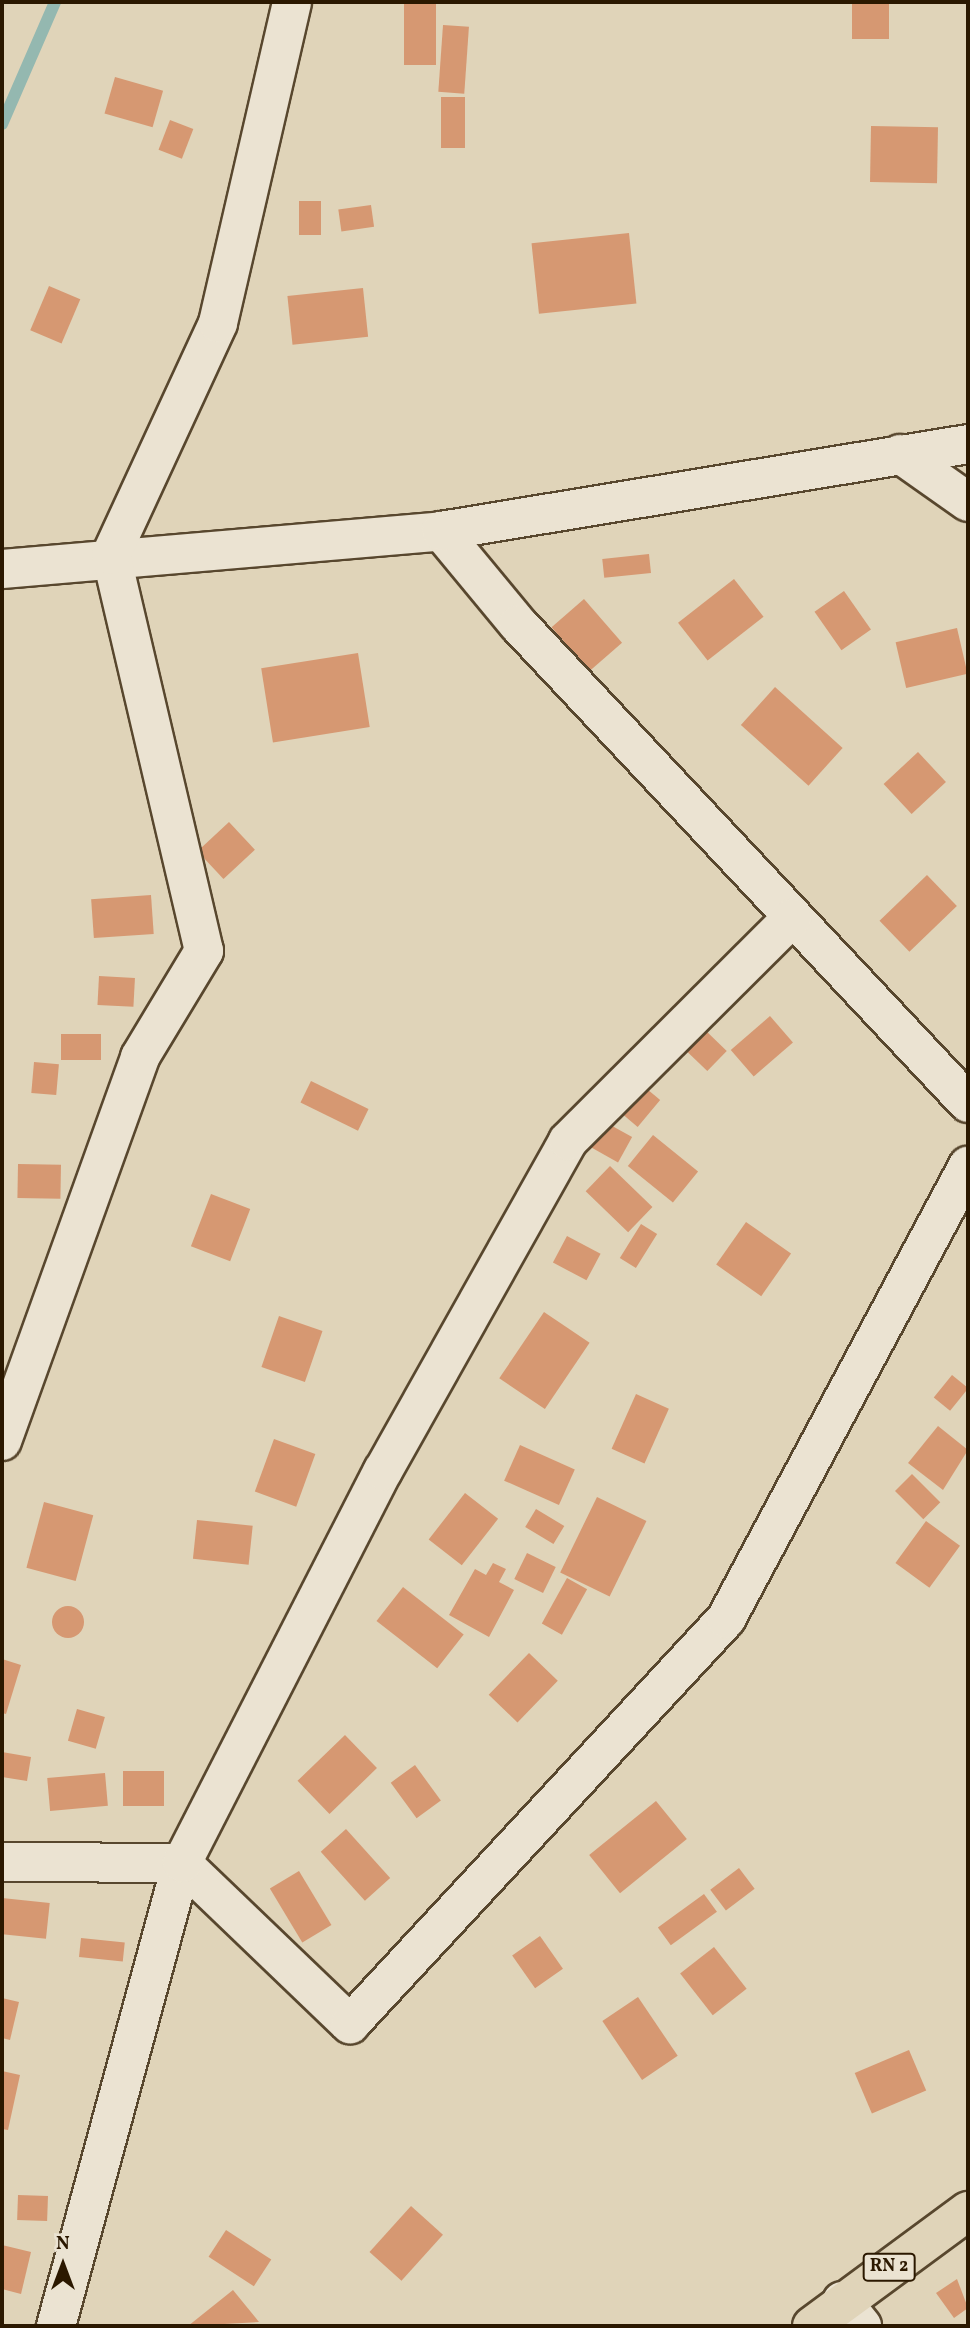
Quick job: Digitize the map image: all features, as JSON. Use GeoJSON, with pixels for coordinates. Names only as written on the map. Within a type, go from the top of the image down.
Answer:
{"type":"FeatureCollection","features":[{"type":"Feature","properties":{"kind":"main road","name":"RN 2"},"geometry":{"type":"LineString","coordinates":[[812,2326],[852,2314],[968,2211]]}},
{"type":"Feature","properties":{"kind":"street"},"geometry":{"type":"LineString","coordinates":[[2,1441],[140,1057],[204,951],[111,555],[218,323],[292,2]]}},
{"type":"Feature","properties":{"kind":"street"},"geometry":{"type":"LineString","coordinates":[[2,569],[111,555],[441,531],[968,444]]}},
{"type":"Feature","properties":{"kind":"street"},"geometry":{"type":"LineString","coordinates":[[900,454],[968,502]]}},
{"type":"Feature","properties":{"kind":"street"},"geometry":{"type":"LineString","coordinates":[[441,531],[517,624],[968,1103]]}},
{"type":"Feature","properties":{"kind":"street"},"geometry":{"type":"LineString","coordinates":[[55,2326],[182,1863],[383,1471],[568,1141],[792,918]]}},
{"type":"Feature","properties":{"kind":"street"},"geometry":{"type":"LineString","coordinates":[[2,1862],[182,1863],[350,2024],[726,1619],[968,1166]]}},
{"type":"Feature","properties":{"kind":"building"},"geometry":{"type":"Polygon","coordinates":[[[404,2],[436,2],[436,65],[404,65],[404,2]]]}},
{"type":"Feature","properties":{"kind":"building"},"geometry":{"type":"Polygon","coordinates":[[[852,2],[889,2],[889,39],[852,39],[852,2]]]}},
{"type":"Feature","properties":{"kind":"building"},"geometry":{"type":"Polygon","coordinates":[[[443,25],[469,27],[464,94],[438,92],[443,25]]]}},
{"type":"Feature","properties":{"kind":"building"},"geometry":{"type":"Polygon","coordinates":[[[115,77],[163,91],[153,127],[105,114],[115,77]]]}},
{"type":"Feature","properties":{"kind":"building"},"geometry":{"type":"Polygon","coordinates":[[[441,97],[465,97],[465,148],[441,148],[441,97]]]}},
{"type":"Feature","properties":{"kind":"building"},"geometry":{"type":"Polygon","coordinates":[[[170,120],[193,129],[182,159],[159,150],[170,120]]]}},
{"type":"Feature","properties":{"kind":"building"},"geometry":{"type":"Polygon","coordinates":[[[871,126],[938,127],[937,183],[870,182],[871,126]]]}},
{"type":"Feature","properties":{"kind":"building"},"geometry":{"type":"Polygon","coordinates":[[[299,201],[321,201],[321,235],[299,235],[299,201]]]}},
{"type":"Feature","properties":{"kind":"building"},"geometry":{"type":"Polygon","coordinates":[[[371,205],[374,227],[341,231],[338,210],[371,205]]]}},
{"type":"Feature","properties":{"kind":"building"},"geometry":{"type":"Polygon","coordinates":[[[629,233],[636,304],[539,314],[532,243],[629,233]]]}},
{"type":"Feature","properties":{"kind":"building"},"geometry":{"type":"Polygon","coordinates":[[[49,286],[80,299],[62,343],[30,330],[49,286]]]}},
{"type":"Feature","properties":{"kind":"building"},"geometry":{"type":"Polygon","coordinates":[[[363,288],[368,337],[293,345],[287,296],[363,288]]]}},
{"type":"Feature","properties":{"kind":"building"},"geometry":{"type":"Polygon","coordinates":[[[649,554],[651,573],[604,578],[602,559],[649,554]]]}},
{"type":"Feature","properties":{"kind":"building"},"geometry":{"type":"Polygon","coordinates":[[[734,579],[764,617],[708,661],[678,623],[734,579]]]}},
{"type":"Feature","properties":{"kind":"building"},"geometry":{"type":"Polygon","coordinates":[[[844,591],[871,630],[841,650],[815,612],[844,591]]]}},
{"type":"Feature","properties":{"kind":"building"},"geometry":{"type":"Polygon","coordinates":[[[584,599],[622,643],[590,671],[552,627],[584,599]]]}},
{"type":"Feature","properties":{"kind":"building"},"geometry":{"type":"Polygon","coordinates":[[[957,628],[968,674],[906,688],[896,642],[957,628]]]}},
{"type":"Feature","properties":{"kind":"building"},"geometry":{"type":"Polygon","coordinates":[[[358,653],[370,727],[273,742],[261,668],[358,653]]]}},
{"type":"Feature","properties":{"kind":"building"},"geometry":{"type":"Polygon","coordinates":[[[775,687],[843,748],[809,786],[741,725],[775,687]]]}},
{"type":"Feature","properties":{"kind":"building"},"geometry":{"type":"Polygon","coordinates":[[[918,752],[946,782],[912,814],[884,784],[918,752]]]}},
{"type":"Feature","properties":{"kind":"building"},"geometry":{"type":"Polygon","coordinates":[[[229,822],[255,850],[223,879],[198,851],[229,822]]]}},
{"type":"Feature","properties":{"kind":"building"},"geometry":{"type":"Polygon","coordinates":[[[927,875],[957,906],[909,952],[880,921],[927,875]]]}},
{"type":"Feature","properties":{"kind":"building"},"geometry":{"type":"Polygon","coordinates":[[[151,895],[154,934],[94,938],[91,899],[151,895]]]}},
{"type":"Feature","properties":{"kind":"building"},"geometry":{"type":"Polygon","coordinates":[[[99,976],[135,978],[133,1007],[97,1005],[99,976]]]}},
{"type":"Feature","properties":{"kind":"building"},"geometry":{"type":"Polygon","coordinates":[[[770,1016],[793,1042],[754,1077],[731,1050],[770,1016]]]}},
{"type":"Feature","properties":{"kind":"building"},"geometry":{"type":"Polygon","coordinates":[[[703,1028],[727,1051],[707,1071],[684,1048],[703,1028]]]}},
{"type":"Feature","properties":{"kind":"building"},"geometry":{"type":"Polygon","coordinates":[[[61,1034],[101,1034],[101,1060],[61,1060],[61,1034]]]}},
{"type":"Feature","properties":{"kind":"building"},"geometry":{"type":"Polygon","coordinates":[[[34,1062],[59,1064],[56,1095],[31,1093],[34,1062]]]}},
{"type":"Feature","properties":{"kind":"building"},"geometry":{"type":"Polygon","coordinates":[[[311,1081],[369,1109],[358,1131],[300,1103],[311,1081]]]}},
{"type":"Feature","properties":{"kind":"building"},"geometry":{"type":"Polygon","coordinates":[[[641,1084],[660,1100],[638,1127],[619,1111],[641,1084]]]}},
{"type":"Feature","properties":{"kind":"building"},"geometry":{"type":"Polygon","coordinates":[[[605,1122],[632,1137],[618,1162],[591,1147],[605,1122]]]}},
{"type":"Feature","properties":{"kind":"building"},"geometry":{"type":"Polygon","coordinates":[[[653,1135],[698,1172],[673,1203],[628,1166],[653,1135]]]}},
{"type":"Feature","properties":{"kind":"building"},"geometry":{"type":"Polygon","coordinates":[[[18,1164],[61,1165],[60,1199],[17,1198],[18,1164]]]}},
{"type":"Feature","properties":{"kind":"building"},"geometry":{"type":"Polygon","coordinates":[[[610,1166],[652,1207],[628,1232],[586,1191],[610,1166]]]}},
{"type":"Feature","properties":{"kind":"building"},"geometry":{"type":"Polygon","coordinates":[[[211,1194],[250,1209],[230,1261],[191,1246],[211,1194]]]}},
{"type":"Feature","properties":{"kind":"building"},"geometry":{"type":"Polygon","coordinates":[[[746,1222],[791,1254],[761,1296],[716,1265],[746,1222]]]}},
{"type":"Feature","properties":{"kind":"building"},"geometry":{"type":"Polygon","coordinates":[[[641,1224],[657,1234],[636,1268],[620,1258],[641,1224]]]}},
{"type":"Feature","properties":{"kind":"building"},"geometry":{"type":"Polygon","coordinates":[[[567,1236],[601,1254],[586,1280],[553,1262],[567,1236]]]}},
{"type":"Feature","properties":{"kind":"building"},"geometry":{"type":"Polygon","coordinates":[[[544,1312],[590,1343],[545,1409],[499,1378],[544,1312]]]}},
{"type":"Feature","properties":{"kind":"building"},"geometry":{"type":"Polygon","coordinates":[[[279,1316],[322,1331],[305,1382],[261,1367],[279,1316]]]}},
{"type":"Feature","properties":{"kind":"building"},"geometry":{"type":"Polygon","coordinates":[[[952,1375],[968,1389],[950,1411],[934,1398],[952,1375]]]}},
{"type":"Feature","properties":{"kind":"building"},"geometry":{"type":"Polygon","coordinates":[[[636,1394],[669,1409],[644,1463],[612,1449],[636,1394]]]}},
{"type":"Feature","properties":{"kind":"building"},"geometry":{"type":"Polygon","coordinates":[[[938,1426],[968,1450],[943,1490],[908,1463],[938,1426]]]}},
{"type":"Feature","properties":{"kind":"building"},"geometry":{"type":"Polygon","coordinates":[[[274,1439],[315,1454],[296,1507],[255,1492],[274,1439]]]}},
{"type":"Feature","properties":{"kind":"building"},"geometry":{"type":"Polygon","coordinates":[[[520,1445],[575,1469],[559,1505],[504,1481],[520,1445]]]}},
{"type":"Feature","properties":{"kind":"building"},"geometry":{"type":"Polygon","coordinates":[[[912,1474],[940,1502],[923,1519],[895,1491],[912,1474]]]}},
{"type":"Feature","properties":{"kind":"building"},"geometry":{"type":"Polygon","coordinates":[[[465,1493],[498,1519],[462,1565],[429,1539],[465,1493]]]}},
{"type":"Feature","properties":{"kind":"building"},"geometry":{"type":"Polygon","coordinates":[[[597,1497],[646,1521],[610,1597],[560,1572],[597,1497]]]}},
{"type":"Feature","properties":{"kind":"building"},"geometry":{"type":"Polygon","coordinates":[[[44,1502],[93,1515],[76,1581],[26,1568],[44,1502]]]}},
{"type":"Feature","properties":{"kind":"building"},"geometry":{"type":"Polygon","coordinates":[[[536,1509],[564,1526],[553,1544],[525,1527],[536,1509]]]}},
{"type":"Feature","properties":{"kind":"building"},"geometry":{"type":"Polygon","coordinates":[[[197,1520],[253,1526],[249,1565],[193,1559],[197,1520]]]}},
{"type":"Feature","properties":{"kind":"building"},"geometry":{"type":"Polygon","coordinates":[[[926,1521],[960,1546],[929,1588],[895,1563],[926,1521]]]}},
{"type":"Feature","properties":{"kind":"building"},"geometry":{"type":"Polygon","coordinates":[[[527,1553],[556,1567],[543,1593],[514,1579],[527,1553]]]}},
{"type":"Feature","properties":{"kind":"building"},"geometry":{"type":"Polygon","coordinates":[[[493,1563],[506,1569],[499,1582],[514,1590],[489,1637],[449,1615],[475,1569],[486,1575],[493,1563]]]}},
{"type":"Feature","properties":{"kind":"building"},"geometry":{"type":"Polygon","coordinates":[[[567,1578],[587,1589],[562,1635],[542,1623],[567,1578]]]}},
{"type":"Feature","properties":{"kind":"building"},"geometry":{"type":"Polygon","coordinates":[[[403,1587],[464,1634],[437,1668],[377,1621],[403,1587]]]}},
{"type":"Feature","properties":{"kind":"building"},"geometry":{"type":"Polygon","coordinates":[[[68,1606],[80,1610],[84,1622],[80,1634],[68,1638],[56,1634],[52,1622],[56,1610],[68,1606]]]}},
{"type":"Feature","properties":{"kind":"building"},"geometry":{"type":"Polygon","coordinates":[[[529,1653],[558,1681],[517,1723],[489,1695],[529,1653]]]}},
{"type":"Feature","properties":{"kind":"building"},"geometry":{"type":"Polygon","coordinates":[[[2,1659],[21,1665],[6,1714],[2,1713],[2,1659]]]}},
{"type":"Feature","properties":{"kind":"building"},"geometry":{"type":"Polygon","coordinates":[[[77,1709],[105,1717],[96,1749],[68,1741],[77,1709]]]}},
{"type":"Feature","properties":{"kind":"building"},"geometry":{"type":"Polygon","coordinates":[[[345,1735],[377,1768],[329,1814],[298,1781],[345,1735]]]}},
{"type":"Feature","properties":{"kind":"building"},"geometry":{"type":"Polygon","coordinates":[[[2,1752],[31,1757],[27,1781],[2,1777],[2,1752]]]}},
{"type":"Feature","properties":{"kind":"building"},"geometry":{"type":"Polygon","coordinates":[[[415,1765],[441,1801],[417,1818],[391,1783],[415,1765]]]}},
{"type":"Feature","properties":{"kind":"building"},"geometry":{"type":"Polygon","coordinates":[[[123,1771],[164,1771],[164,1806],[123,1806],[123,1771]]]}},
{"type":"Feature","properties":{"kind":"building"},"geometry":{"type":"Polygon","coordinates":[[[105,1773],[108,1806],[50,1811],[47,1778],[105,1773]]]}},
{"type":"Feature","properties":{"kind":"building"},"geometry":{"type":"Polygon","coordinates":[[[656,1801],[687,1839],[620,1893],[589,1855],[656,1801]]]}},
{"type":"Feature","properties":{"kind":"building"},"geometry":{"type":"Polygon","coordinates":[[[346,1829],[390,1878],[365,1901],[321,1852],[346,1829]]]}},
{"type":"Feature","properties":{"kind":"building"},"geometry":{"type":"Polygon","coordinates":[[[739,1868],[755,1889],[726,1910],[710,1890],[739,1868]]]}},
{"type":"Feature","properties":{"kind":"building"},"geometry":{"type":"Polygon","coordinates":[[[299,1871],[331,1925],[302,1943],[270,1889],[299,1871]]]}},
{"type":"Feature","properties":{"kind":"building"},"geometry":{"type":"Polygon","coordinates":[[[704,1894],[717,1912],[671,1945],[658,1928],[704,1894]]]}},
{"type":"Feature","properties":{"kind":"building"},"geometry":{"type":"Polygon","coordinates":[[[2,1898],[50,1903],[46,1939],[2,1934],[2,1898]]]}},
{"type":"Feature","properties":{"kind":"building"},"geometry":{"type":"Polygon","coordinates":[[[540,1936],[563,1969],[535,1988],[512,1956],[540,1936]]]}},
{"type":"Feature","properties":{"kind":"building"},"geometry":{"type":"Polygon","coordinates":[[[81,1938],[125,1943],[123,1961],[79,1957],[81,1938]]]}},
{"type":"Feature","properties":{"kind":"building"},"geometry":{"type":"Polygon","coordinates":[[[714,1947],[747,1989],[713,2015],[680,1973],[714,1947]]]}},
{"type":"Feature","properties":{"kind":"building"},"geometry":{"type":"Polygon","coordinates":[[[638,1997],[678,2056],[642,2080],[602,2021],[638,1997]]]}},
{"type":"Feature","properties":{"kind":"building"},"geometry":{"type":"Polygon","coordinates":[[[2,1998],[19,2002],[10,2040],[2,2038],[2,1998]]]}},
{"type":"Feature","properties":{"kind":"building"},"geometry":{"type":"Polygon","coordinates":[[[909,2050],[926,2091],[872,2114],[855,2073],[909,2050]]]}},
{"type":"Feature","properties":{"kind":"building"},"geometry":{"type":"Polygon","coordinates":[[[2,2071],[20,2075],[8,2130],[2,2129],[2,2071]]]}},
{"type":"Feature","properties":{"kind":"building"},"geometry":{"type":"Polygon","coordinates":[[[18,2195],[48,2196],[47,2221],[17,2220],[18,2195]]]}},
{"type":"Feature","properties":{"kind":"building"},"geometry":{"type":"Polygon","coordinates":[[[411,2206],[443,2235],[401,2281],[370,2252],[411,2206]]]}},
{"type":"Feature","properties":{"kind":"building"},"geometry":{"type":"Polygon","coordinates":[[[226,2230],[271,2259],[254,2286],[209,2257],[226,2230]]]}},
{"type":"Feature","properties":{"kind":"building"},"geometry":{"type":"Polygon","coordinates":[[[2,2245],[31,2252],[21,2294],[2,2289],[2,2245]]]}},
{"type":"Feature","properties":{"kind":"building"},"geometry":{"type":"Polygon","coordinates":[[[957,2279],[968,2308],[954,2318],[936,2293],[957,2279]]]}},
{"type":"Feature","properties":{"kind":"building"},"geometry":{"type":"Polygon","coordinates":[[[233,2290],[259,2322],[188,2326],[233,2290]]]}},
{"type":"Feature","properties":{"kind":"waterway"},"geometry":{"type":"LineString","coordinates":[[2,124],[55,2]]}}]}
